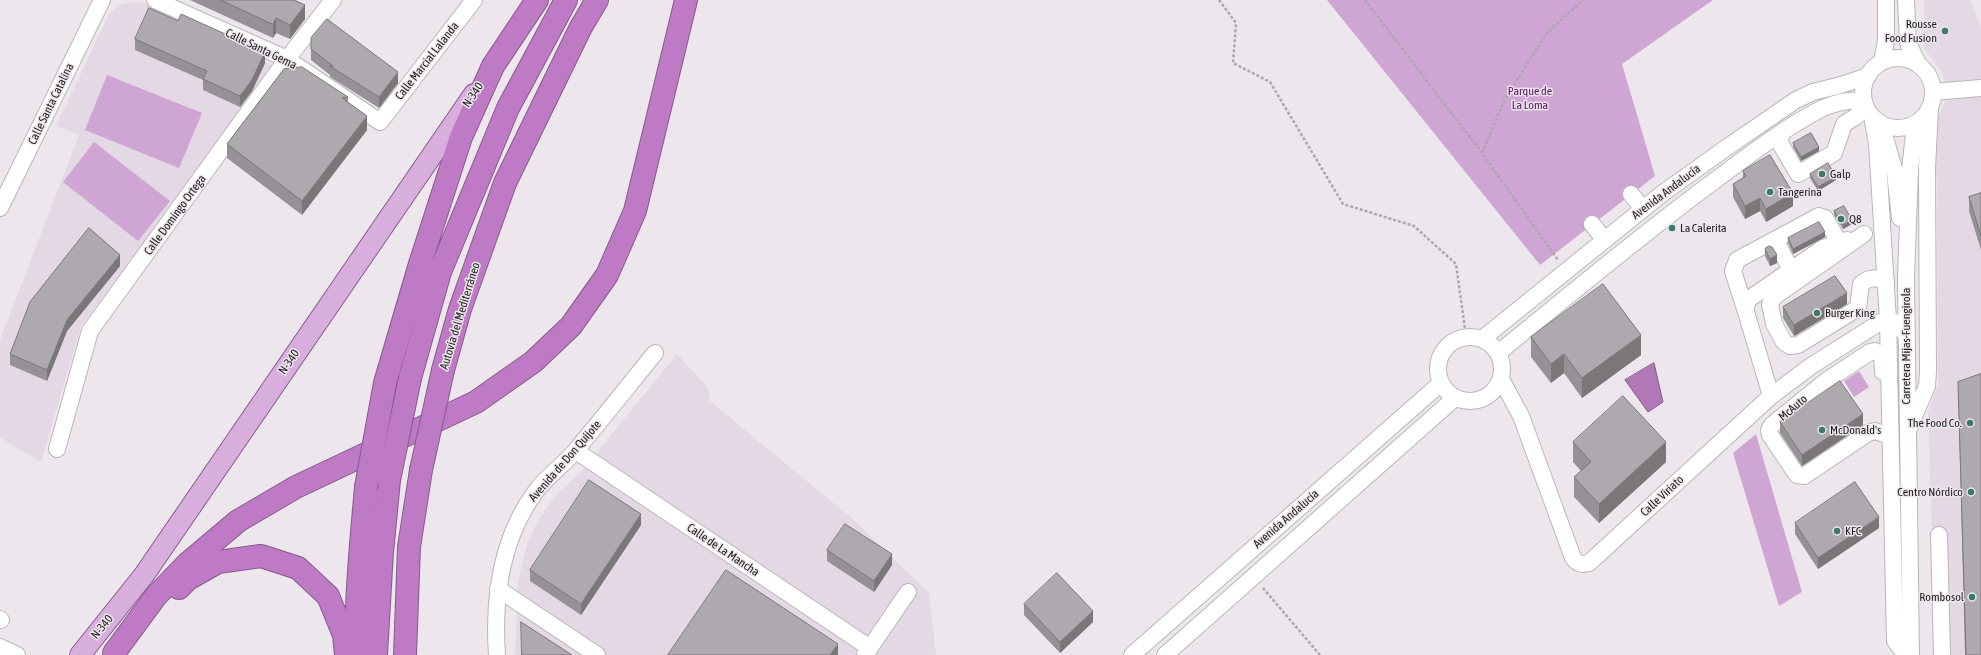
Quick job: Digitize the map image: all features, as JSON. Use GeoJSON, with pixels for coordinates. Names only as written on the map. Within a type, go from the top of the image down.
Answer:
{"type":"FeatureCollection","features":[{"type":"Feature","properties":{"kind":"highway"},"geometry":{"type":"LineString","coordinates":[[356,655],[359,555],[366,487],[385,383],[420,264],[461,137],[493,66],[538,0]]}},
{"type":"Feature","properties":{"kind":"highway"},"geometry":{"type":"LineString","coordinates":[[376,655],[382,552],[389,480],[410,378],[443,265],[508,108],[566,0]]}},
{"type":"Feature","properties":{"kind":"highway","name":"Autovía del Mediterráneo"},"geometry":{"type":"LineString","coordinates":[[405,655],[409,547],[421,470],[443,370],[460,309],[505,183],[581,27],[597,0]]}},
{"type":"Feature","properties":{"kind":"highway"},"geometry":{"type":"LineString","coordinates":[[113,654],[156,596],[187,564],[238,521],[296,488],[476,402],[533,362],[571,326],[607,275],[635,211],[686,0]]}},
{"type":"Feature","properties":{"kind":"highway"},"geometry":{"type":"LineString","coordinates":[[113,654],[188,579],[218,562],[261,556],[298,568],[328,596],[344,635],[346,655]]}},
{"type":"Feature","properties":{"kind":"main road","name":"N-340"},"geometry":{"type":"LineString","coordinates":[[80,655],[144,575],[493,66]]}},
{"type":"Feature","properties":{"kind":"street","name":"Calle Santa Catalina"},"geometry":{"type":"LineString","coordinates":[[0,208],[102,0]]}},
{"type":"Feature","properties":{"kind":"street","name":"Calle Santa Gema"},"geometry":{"type":"LineString","coordinates":[[155,0],[287,59],[380,122]]}},
{"type":"Feature","properties":{"kind":"street","name":"Calle Domingo Ortega"},"geometry":{"type":"LineString","coordinates":[[56,450],[90,331],[287,59],[333,0]]}},
{"type":"Feature","properties":{"kind":"street","name":"Calle Marcial Lalanda"},"geometry":{"type":"LineString","coordinates":[[380,122],[474,0]]}},
{"type":"Feature","properties":{"kind":"street"},"geometry":{"type":"LineString","coordinates":[[1882,62],[1886,41],[1886,0]]}},
{"type":"Feature","properties":{"kind":"street"},"geometry":{"type":"LineString","coordinates":[[1906,0],[1908,43],[1918,64],[1928,75],[1932,100],[1927,168],[1927,386],[1907,433]]}},
{"type":"Feature","properties":{"kind":"street"},"geometry":{"type":"LineString","coordinates":[[1906,655],[1895,641],[1888,436],[1888,320],[1883,220],[1877,144],[1870,111],[1863,88],[1868,76],[1882,62],[1898,58],[1918,64]]}},
{"type":"Feature","properties":{"kind":"street","name":"Avenida Andalucía"},"geometry":{"type":"LineString","coordinates":[[1482,339],[1643,209],[1726,148],[1796,100],[1814,92],[1868,76]]}},
{"type":"Feature","properties":{"kind":"street"},"geometry":{"type":"LineString","coordinates":[[1932,100],[1980,92]]}},
{"type":"Feature","properties":{"kind":"street","name":"Avenida Andalucía"},"geometry":{"type":"LineString","coordinates":[[1498,353],[1671,213],[1781,135],[1824,108],[1842,101],[1853,99],[1870,111]]}},
{"type":"Feature","properties":{"kind":"street"},"geometry":{"type":"LineString","coordinates":[[1870,111],[1899,128],[1915,124],[1922,120],[1932,100]]}},
{"type":"Feature","properties":{"kind":"street"},"geometry":{"type":"LineString","coordinates":[[1781,135],[1780,143],[1798,174],[1834,153],[1844,124],[1857,116],[1870,111]]}},
{"type":"Feature","properties":{"kind":"street","name":"Carretera Mijas-Fuengirola"},"geometry":{"type":"LineString","coordinates":[[1870,111],[1895,172],[1906,277]]}},
{"type":"Feature","properties":{"kind":"street","name":"Carretera Mijas-Fuengirola"},"geometry":{"type":"LineString","coordinates":[[1911,655],[1906,277],[1910,170],[1915,124]]}},
{"type":"Feature","properties":{"kind":"street"},"geometry":{"type":"LineString","coordinates":[[1631,194],[1643,209]]}},
{"type":"Feature","properties":{"kind":"street"},"geometry":{"type":"LineString","coordinates":[[1771,396],[1733,271],[1734,265],[1737,260],[1819,216],[1825,218],[1839,242]]}},
{"type":"Feature","properties":{"kind":"street"},"geometry":{"type":"LineString","coordinates":[[1883,220],[1774,297],[1770,304],[1774,324],[1784,342],[1790,346],[1798,345],[1858,308],[1861,284],[1867,278],[1873,277],[1886,281]]}},
{"type":"Feature","properties":{"kind":"street"},"geometry":{"type":"LineString","coordinates":[[1592,224],[1604,240]]}},
{"type":"Feature","properties":{"kind":"street"},"geometry":{"type":"LineString","coordinates":[[1746,312],[1746,306],[1749,299],[1823,248],[1864,234]]}},
{"type":"Feature","properties":{"kind":"street"},"geometry":{"type":"LineString","coordinates":[[1767,244],[1778,244],[1791,270]]}},
{"type":"Feature","properties":{"kind":"street"},"geometry":{"type":"LineString","coordinates":[[1888,320],[1894,321],[1906,334]]}},
{"type":"Feature","properties":{"kind":"street","name":"Calle Viriato"},"geometry":{"type":"LineString","coordinates":[[1501,379],[1521,416],[1573,558],[1577,563],[1589,563],[1771,396],[1811,366],[1882,321],[1888,320]]}},
{"type":"Feature","properties":{"kind":"street"},"geometry":{"type":"LineString","coordinates":[[1466,337],[1482,339],[1494,347],[1498,353],[1502,367],[1501,379],[1496,388],[1488,396],[1477,400],[1466,401],[1455,398],[1446,391],[1441,383],[1438,373],[1438,363],[1442,353],[1448,345],[1456,340],[1466,337]]}},
{"type":"Feature","properties":{"kind":"street","name":"McAuto"},"geometry":{"type":"LineString","coordinates":[[1875,351],[1882,356],[1888,436],[1874,431],[1868,433],[1804,476],[1800,477],[1770,435],[1769,430],[1772,425],[1826,381],[1870,352],[1875,351]]}},
{"type":"Feature","properties":{"kind":"street","name":"Avenida de Don Quijote"},"geometry":{"type":"LineString","coordinates":[[497,655],[498,590],[505,553],[517,520],[537,490],[576,451],[655,352]]}},
{"type":"Feature","properties":{"kind":"street","name":"Avenida Andalucía"},"geometry":{"type":"LineString","coordinates":[[1132,655],[1441,383]]}},
{"type":"Feature","properties":{"kind":"street","name":"Avenida Andalucía"},"geometry":{"type":"LineString","coordinates":[[1165,655],[1455,398]]}},
{"type":"Feature","properties":{"kind":"street","name":"Calle de La Mancha"},"geometry":{"type":"LineString","coordinates":[[576,451],[868,652]]}},
{"type":"Feature","properties":{"kind":"street"},"geometry":{"type":"LineString","coordinates":[[1939,535],[1942,655]]}},
{"type":"Feature","properties":{"kind":"street"},"geometry":{"type":"LineString","coordinates":[[498,590],[597,655]]}},
{"type":"Feature","properties":{"kind":"street"},"geometry":{"type":"LineString","coordinates":[[868,652],[908,592]]}},
{"type":"Feature","properties":{"kind":"street"},"geometry":{"type":"LineString","coordinates":[[0,647],[17,655]]}},
{"type":"Feature","properties":{"kind":"path"},"geometry":{"type":"LineString","coordinates":[[1219,0],[1236,23],[1233,63],[1270,82],[1343,204],[1414,226],[1456,264],[1466,337]]}},
{"type":"Feature","properties":{"kind":"path"},"geometry":{"type":"LineString","coordinates":[[1365,0],[1482,154],[1566,271]]}},
{"type":"Feature","properties":{"kind":"path"},"geometry":{"type":"LineString","coordinates":[[1482,154],[1504,101],[1547,33],[1583,0]]}},
{"type":"Feature","properties":{"kind":"path"},"geometry":{"type":"LineString","coordinates":[[1261,585],[1320,655]]}},
{"type":"Feature","properties":{"kind":"shaded area"},"geometry":{"type":"Polygon","coordinates":[[[1924,0],[1970,0],[1981,27],[1981,655],[1936,655],[1928,412],[1938,384],[1937,179],[1931,175],[1934,131],[1945,101],[1945,84],[1942,72],[1924,48],[1924,0]]]}},
{"type":"Feature","properties":{"kind":"shaded area"},"geometry":{"type":"Polygon","coordinates":[[[131,2],[144,3],[272,65],[244,109],[81,326],[41,462],[0,438],[0,340],[79,135],[56,126],[109,14],[118,5],[131,2]]]}},
{"type":"Feature","properties":{"kind":"shaded area"},"geometry":{"type":"Polygon","coordinates":[[[677,354],[708,388],[710,401],[855,521],[929,593],[936,655],[515,655],[518,582],[528,541],[539,519],[556,495],[581,472],[677,354]]]}},
{"type":"Feature","properties":{"kind":"shaded area"},"geometry":{"type":"Polygon","coordinates":[[[1654,363],[1663,402],[1648,412],[1625,380],[1654,363]]]}},
{"type":"Feature","properties":{"kind":"green space","name":"Parque de La Loma"},"geometry":{"type":"Polygon","coordinates":[[[1327,0],[1713,0],[1622,64],[1655,176],[1540,265],[1327,0]]]}},
{"type":"Feature","properties":{"kind":"green space"},"geometry":{"type":"Polygon","coordinates":[[[107,75],[202,113],[179,168],[85,130],[107,75]]]}},
{"type":"Feature","properties":{"kind":"green space"},"geometry":{"type":"Polygon","coordinates":[[[94,142],[170,201],[138,241],[63,182],[94,142]]]}},
{"type":"Feature","properties":{"kind":"green space"},"geometry":{"type":"Polygon","coordinates":[[[1859,371],[1869,387],[1854,397],[1844,381],[1859,371]]]}},
{"type":"Feature","properties":{"kind":"green space"},"geometry":{"type":"Polygon","coordinates":[[[1756,434],[1802,592],[1779,606],[1733,453],[1756,434]]]}},
{"type":"Feature","properties":{"kind":"building"},"geometry":{"type":"Polygon","coordinates":[[[221,0],[294,0],[305,5],[290,25],[276,18],[273,24],[221,0]]]}},
{"type":"Feature","properties":{"kind":"building"},"geometry":{"type":"Polygon","coordinates":[[[149,8],[178,21],[181,14],[265,52],[252,80],[240,96],[203,79],[207,71],[135,39],[149,8]]]}},
{"type":"Feature","properties":{"kind":"building"},"geometry":{"type":"Polygon","coordinates":[[[327,19],[398,72],[379,97],[330,66],[333,66],[311,49],[311,38],[327,19]]]}},
{"type":"Feature","properties":{"kind":"building"},"geometry":{"type":"Polygon","coordinates":[[[302,67],[348,97],[342,98],[367,116],[302,201],[227,144],[284,69],[302,67]]]}},
{"type":"Feature","properties":{"kind":"building"},"geometry":{"type":"Polygon","coordinates":[[[1811,133],[1819,147],[1801,157],[1793,143],[1811,133]]]}},
{"type":"Feature","properties":{"kind":"building"},"geometry":{"type":"Polygon","coordinates":[[[1770,155],[1793,193],[1766,209],[1760,198],[1745,206],[1733,184],[1746,176],[1743,171],[1770,155]]]}},
{"type":"Feature","properties":{"kind":"building"},"geometry":{"type":"Polygon","coordinates":[[[1828,163],[1836,177],[1818,187],[1810,174],[1828,163]]]}},
{"type":"Feature","properties":{"kind":"building"},"geometry":{"type":"Polygon","coordinates":[[[1981,193],[1981,236],[1969,197],[1981,193]]]}},
{"type":"Feature","properties":{"kind":"building"},"geometry":{"type":"Polygon","coordinates":[[[1844,206],[1852,220],[1843,225],[1834,211],[1844,206]]]}},
{"type":"Feature","properties":{"kind":"building"},"geometry":{"type":"Polygon","coordinates":[[[1819,222],[1825,232],[1793,249],[1788,238],[1819,222]]]}},
{"type":"Feature","properties":{"kind":"building"},"geometry":{"type":"Polygon","coordinates":[[[89,228],[120,255],[67,320],[47,370],[10,354],[30,302],[89,228]]]}},
{"type":"Feature","properties":{"kind":"building"},"geometry":{"type":"Polygon","coordinates":[[[1769,246],[1772,247],[1777,255],[1770,259],[1765,249],[1769,246]]]}},
{"type":"Feature","properties":{"kind":"building"},"geometry":{"type":"Polygon","coordinates":[[[1835,276],[1847,293],[1794,325],[1783,307],[1835,276]]]}},
{"type":"Feature","properties":{"kind":"building"},"geometry":{"type":"Polygon","coordinates":[[[1603,284],[1641,335],[1582,378],[1564,354],[1551,364],[1531,337],[1603,284]]]}},
{"type":"Feature","properties":{"kind":"building"},"geometry":{"type":"Polygon","coordinates":[[[1981,374],[1981,655],[1966,655],[1958,382],[1981,374]]]}},
{"type":"Feature","properties":{"kind":"building","name":"McDonald's"},"geometry":{"type":"Polygon","coordinates":[[[1840,381],[1863,414],[1802,455],[1780,422],[1840,381]]]}},
{"type":"Feature","properties":{"kind":"building"},"geometry":{"type":"Polygon","coordinates":[[[1623,396],[1666,442],[1599,504],[1574,477],[1591,462],[1573,442],[1623,396]]]}},
{"type":"Feature","properties":{"kind":"building"},"geometry":{"type":"Polygon","coordinates":[[[589,480],[641,514],[581,604],[530,570],[589,480]]]}},
{"type":"Feature","properties":{"kind":"building","name":"KFC"},"geometry":{"type":"Polygon","coordinates":[[[1855,482],[1879,517],[1818,558],[1795,523],[1855,482]]]}},
{"type":"Feature","properties":{"kind":"building"},"geometry":{"type":"Polygon","coordinates":[[[845,524],[892,554],[874,581],[827,550],[845,524]]]}},
{"type":"Feature","properties":{"kind":"building"},"geometry":{"type":"Polygon","coordinates":[[[726,570],[838,644],[830,655],[668,655],[726,570]]]}},
{"type":"Feature","properties":{"kind":"building"},"geometry":{"type":"Polygon","coordinates":[[[1057,573],[1093,611],[1060,642],[1024,604],[1057,573]]]}},
{"type":"Feature","properties":{"kind":"building"},"geometry":{"type":"Polygon","coordinates":[[[521,622],[572,655],[522,655],[521,622]]]}},
{"type":"Feature","properties":{"kind":"place","name":"Rousse Food Fusion"},"geometry":{"type":"Point","coordinates":[1945,31]}},
{"type":"Feature","properties":{"kind":"place","name":"Galp"},"geometry":{"type":"Point","coordinates":[1822,174]}},
{"type":"Feature","properties":{"kind":"place","name":"Tangerina"},"geometry":{"type":"Point","coordinates":[1770,192]}},
{"type":"Feature","properties":{"kind":"place","name":"Q8"},"geometry":{"type":"Point","coordinates":[1841,219]}},
{"type":"Feature","properties":{"kind":"place","name":"La Calerita"},"geometry":{"type":"Point","coordinates":[1672,228]}},
{"type":"Feature","properties":{"kind":"place","name":"Burger King"},"geometry":{"type":"Point","coordinates":[1817,313]}},
{"type":"Feature","properties":{"kind":"place","name":"The Food Co."},"geometry":{"type":"Point","coordinates":[1970,423]}},
{"type":"Feature","properties":{"kind":"place","name":"McDonald's"},"geometry":{"type":"Point","coordinates":[1822,430]}},
{"type":"Feature","properties":{"kind":"place","name":"Centro Nórdico"},"geometry":{"type":"Point","coordinates":[1971,492]}},
{"type":"Feature","properties":{"kind":"place","name":"KFC"},"geometry":{"type":"Point","coordinates":[1837,531]}},
{"type":"Feature","properties":{"kind":"place","name":"Rombosol"},"geometry":{"type":"Point","coordinates":[1972,597]}}]}
